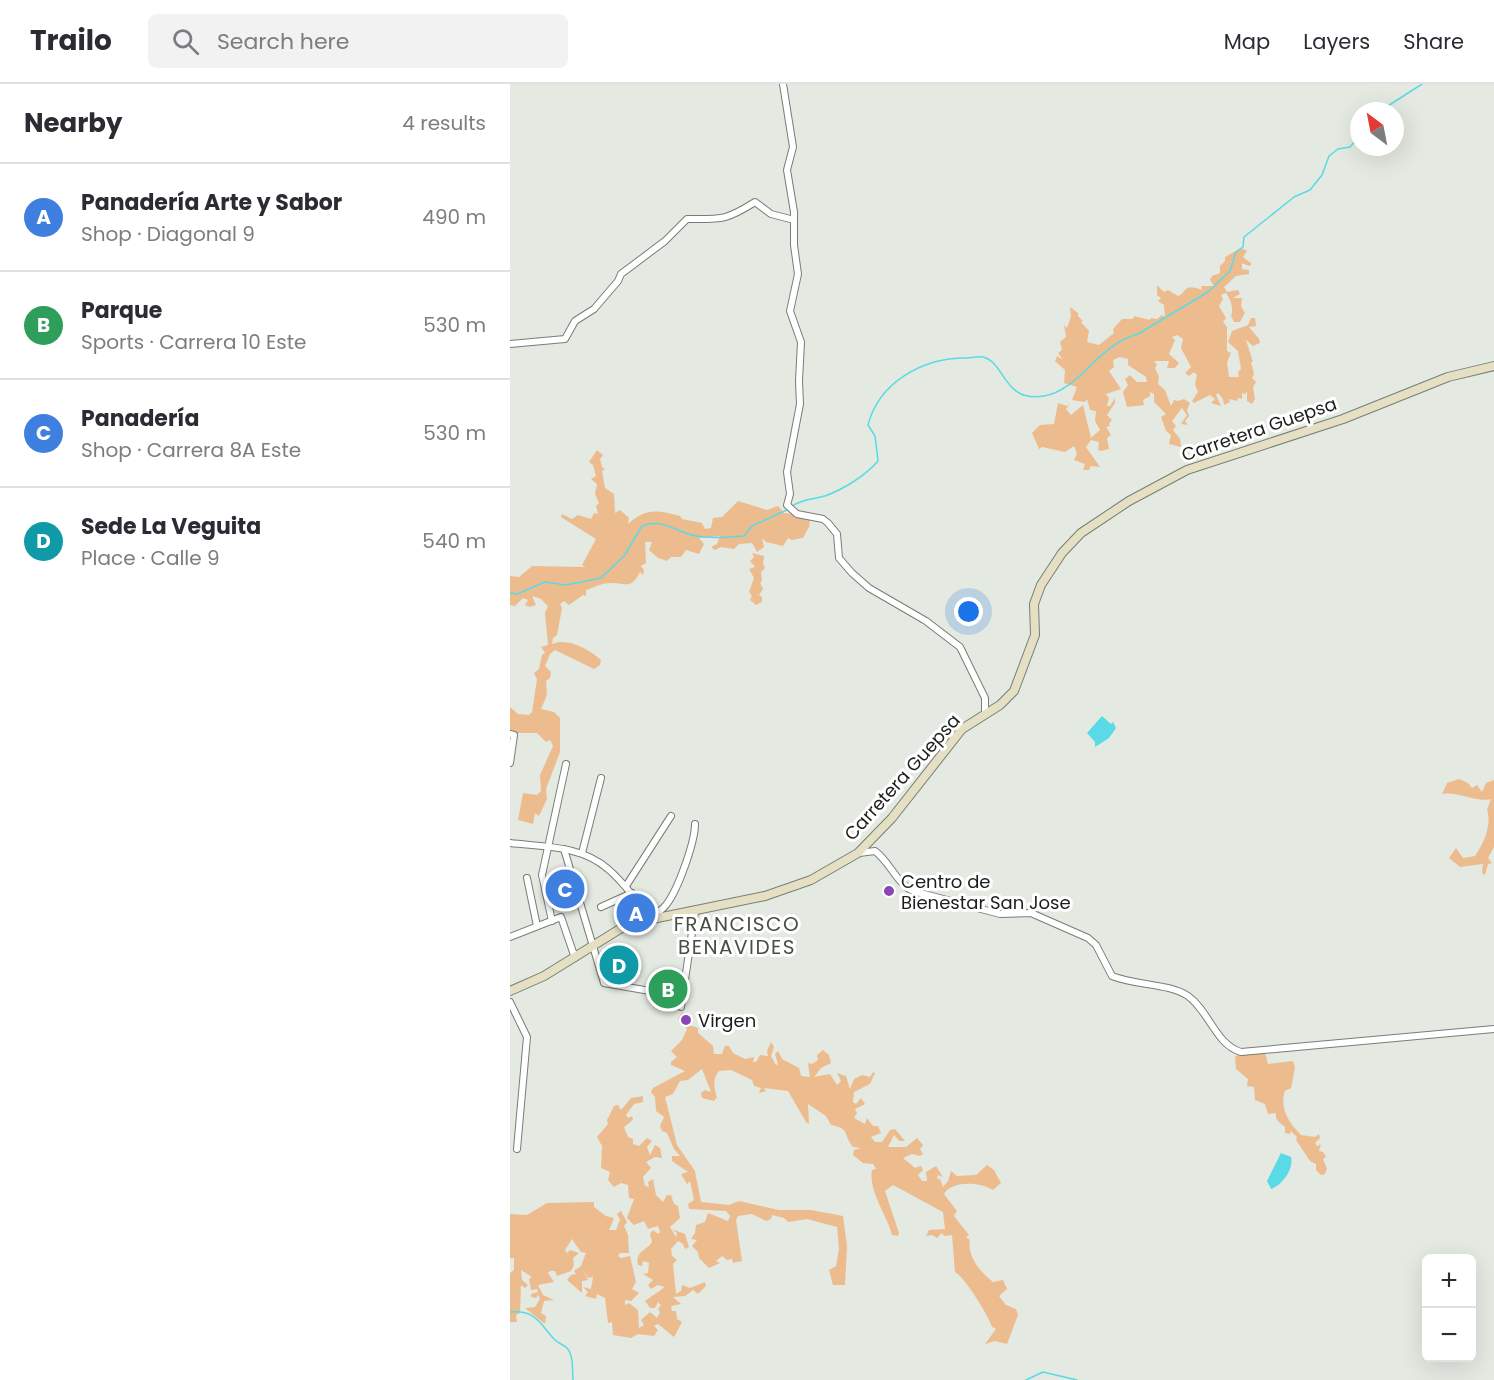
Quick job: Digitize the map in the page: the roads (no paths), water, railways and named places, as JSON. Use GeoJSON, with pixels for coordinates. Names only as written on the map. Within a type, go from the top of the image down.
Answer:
{"type":"FeatureCollection","features":[{"type":"Feature","properties":{"kind":"street"},"geometry":{"type":"LineString","coordinates":[[783,84],[793,147],[787,170],[798,274],[790,310],[801,342],[800,404],[788,472],[789,508],[797,514],[824,519],[837,534],[839,558],[852,573],[868,588],[926,621],[960,647],[985,698],[985,715]]}},
{"type":"Feature","properties":{"kind":"street"},"geometry":{"type":"LineString","coordinates":[[510,344],[565,339],[575,321],[594,309],[618,281],[621,274],[665,242],[687,219],[722,219],[736,214],[755,202],[771,214],[794,220]]}},
{"type":"Feature","properties":{"kind":"street","name":"Carretera Guepsa"},"geometry":{"type":"LineString","coordinates":[[510,991],[544,976],[628,924],[652,917],[695,912],[744,902],[811,880],[840,866],[858,853],[892,818],[962,729],[985,715],[1014,691],[1035,635],[1034,604],[1041,585],[1062,553],[1082,533],[1129,501],[1187,470],[1343,419],[1448,377],[1494,366]]}},
{"type":"Feature","properties":{"kind":"street"},"geometry":{"type":"LineString","coordinates":[[510,734],[514,735],[510,763]]}},
{"type":"Feature","properties":{"kind":"street"},"geometry":{"type":"LineString","coordinates":[[552,921],[543,875],[566,764]]}},
{"type":"Feature","properties":{"kind":"street"},"geometry":{"type":"LineString","coordinates":[[582,854],[602,778]]}},
{"type":"Feature","properties":{"kind":"street"},"geometry":{"type":"LineString","coordinates":[[626,886],[671,816]]}},
{"type":"Feature","properties":{"kind":"street"},"geometry":{"type":"LineString","coordinates":[[510,843],[564,849],[582,854],[607,867],[652,917],[667,904],[672,894],[695,839],[695,824]]}},
{"type":"Feature","properties":{"kind":"street"},"geometry":{"type":"LineString","coordinates":[[564,849],[604,983],[650,991]]}},
{"type":"Feature","properties":{"kind":"street"},"geometry":{"type":"LineString","coordinates":[[858,853],[875,851],[884,858],[907,888],[913,891],[1000,914],[1031,914],[1088,938],[1096,945],[1112,976],[1140,985],[1171,987],[1188,996],[1227,1045],[1241,1052],[1494,1029]]}},
{"type":"Feature","properties":{"kind":"street"},"geometry":{"type":"LineString","coordinates":[[526,878],[537,926]]}},
{"type":"Feature","properties":{"kind":"street"},"geometry":{"type":"LineString","coordinates":[[601,907],[632,893]]}},
{"type":"Feature","properties":{"kind":"street"},"geometry":{"type":"LineString","coordinates":[[681,1006],[695,912]]}},
{"type":"Feature","properties":{"kind":"street"},"geometry":{"type":"LineString","coordinates":[[510,937],[561,917],[575,958]]}},
{"type":"Feature","properties":{"kind":"street"},"geometry":{"type":"LineString","coordinates":[[512,1005],[527,1037],[517,1149]]}},
{"type":"Feature","properties":{"kind":"water"},"geometry":{"type":"Polygon","coordinates":[[[1102,716],[1111,724],[1113,722],[1116,728],[1109,738],[1095,747],[1095,742],[1087,733],[1102,716]]]}},
{"type":"Feature","properties":{"kind":"water"},"geometry":{"type":"Polygon","coordinates":[[[1281,1153],[1291,1157],[1291,1166],[1283,1180],[1271,1189],[1267,1181],[1281,1153]]]}},
{"type":"Feature","properties":{"kind":"waterway"},"geometry":{"type":"LineString","coordinates":[[1394,102],[1422,84]]}},
{"type":"Feature","properties":{"kind":"waterway"},"geometry":{"type":"LineString","coordinates":[[792,506],[839,490],[873,467],[878,461],[875,436],[868,425],[882,396],[905,375],[934,362],[983,357],[991,361],[1020,394],[1031,397],[1057,392],[1124,339],[1138,334],[1208,292],[1230,271],[1236,252],[1243,247],[1244,237],[1294,197],[1310,190],[1322,175],[1329,156],[1338,149],[1350,147]]}},
{"type":"Feature","properties":{"kind":"waterway"},"geometry":{"type":"LineString","coordinates":[[510,593],[517,594],[545,582],[566,585],[601,578],[624,556],[642,526],[663,525],[702,537],[744,536],[752,526],[789,509]]}},
{"type":"Feature","properties":{"kind":"waterway"},"geometry":{"type":"LineString","coordinates":[[510,1312],[532,1315],[555,1340],[567,1348],[572,1359],[573,1380]]}},
{"type":"Feature","properties":{"kind":"waterway"},"geometry":{"type":"LineString","coordinates":[[1026,1380],[1043,1372],[1077,1380]]}},
{"type":"Feature","properties":{"kind":"place","name":"Panadería"},"geometry":{"type":"Point","coordinates":[565,889]}},
{"type":"Feature","properties":{"kind":"place","name":"Centro de Bienestar San Jose"},"geometry":{"type":"Point","coordinates":[889,891]}},
{"type":"Feature","properties":{"kind":"place","name":"Panadería Arte y Sabor"},"geometry":{"type":"Point","coordinates":[636,913]}},
{"type":"Feature","properties":{"kind":"place","name":"Sede La Veguita"},"geometry":{"type":"Point","coordinates":[619,965]}},
{"type":"Feature","properties":{"kind":"place","name":"Parque"},"geometry":{"type":"Point","coordinates":[668,989]}},
{"type":"Feature","properties":{"kind":"place","name":"Virgen"},"geometry":{"type":"Point","coordinates":[686,1020]}},
{"type":"Feature","properties":{"kind":"district","name":"FRANCISCO BENAVIDES"},"geometry":{"type":"Point","coordinates":[737,936]}}]}
